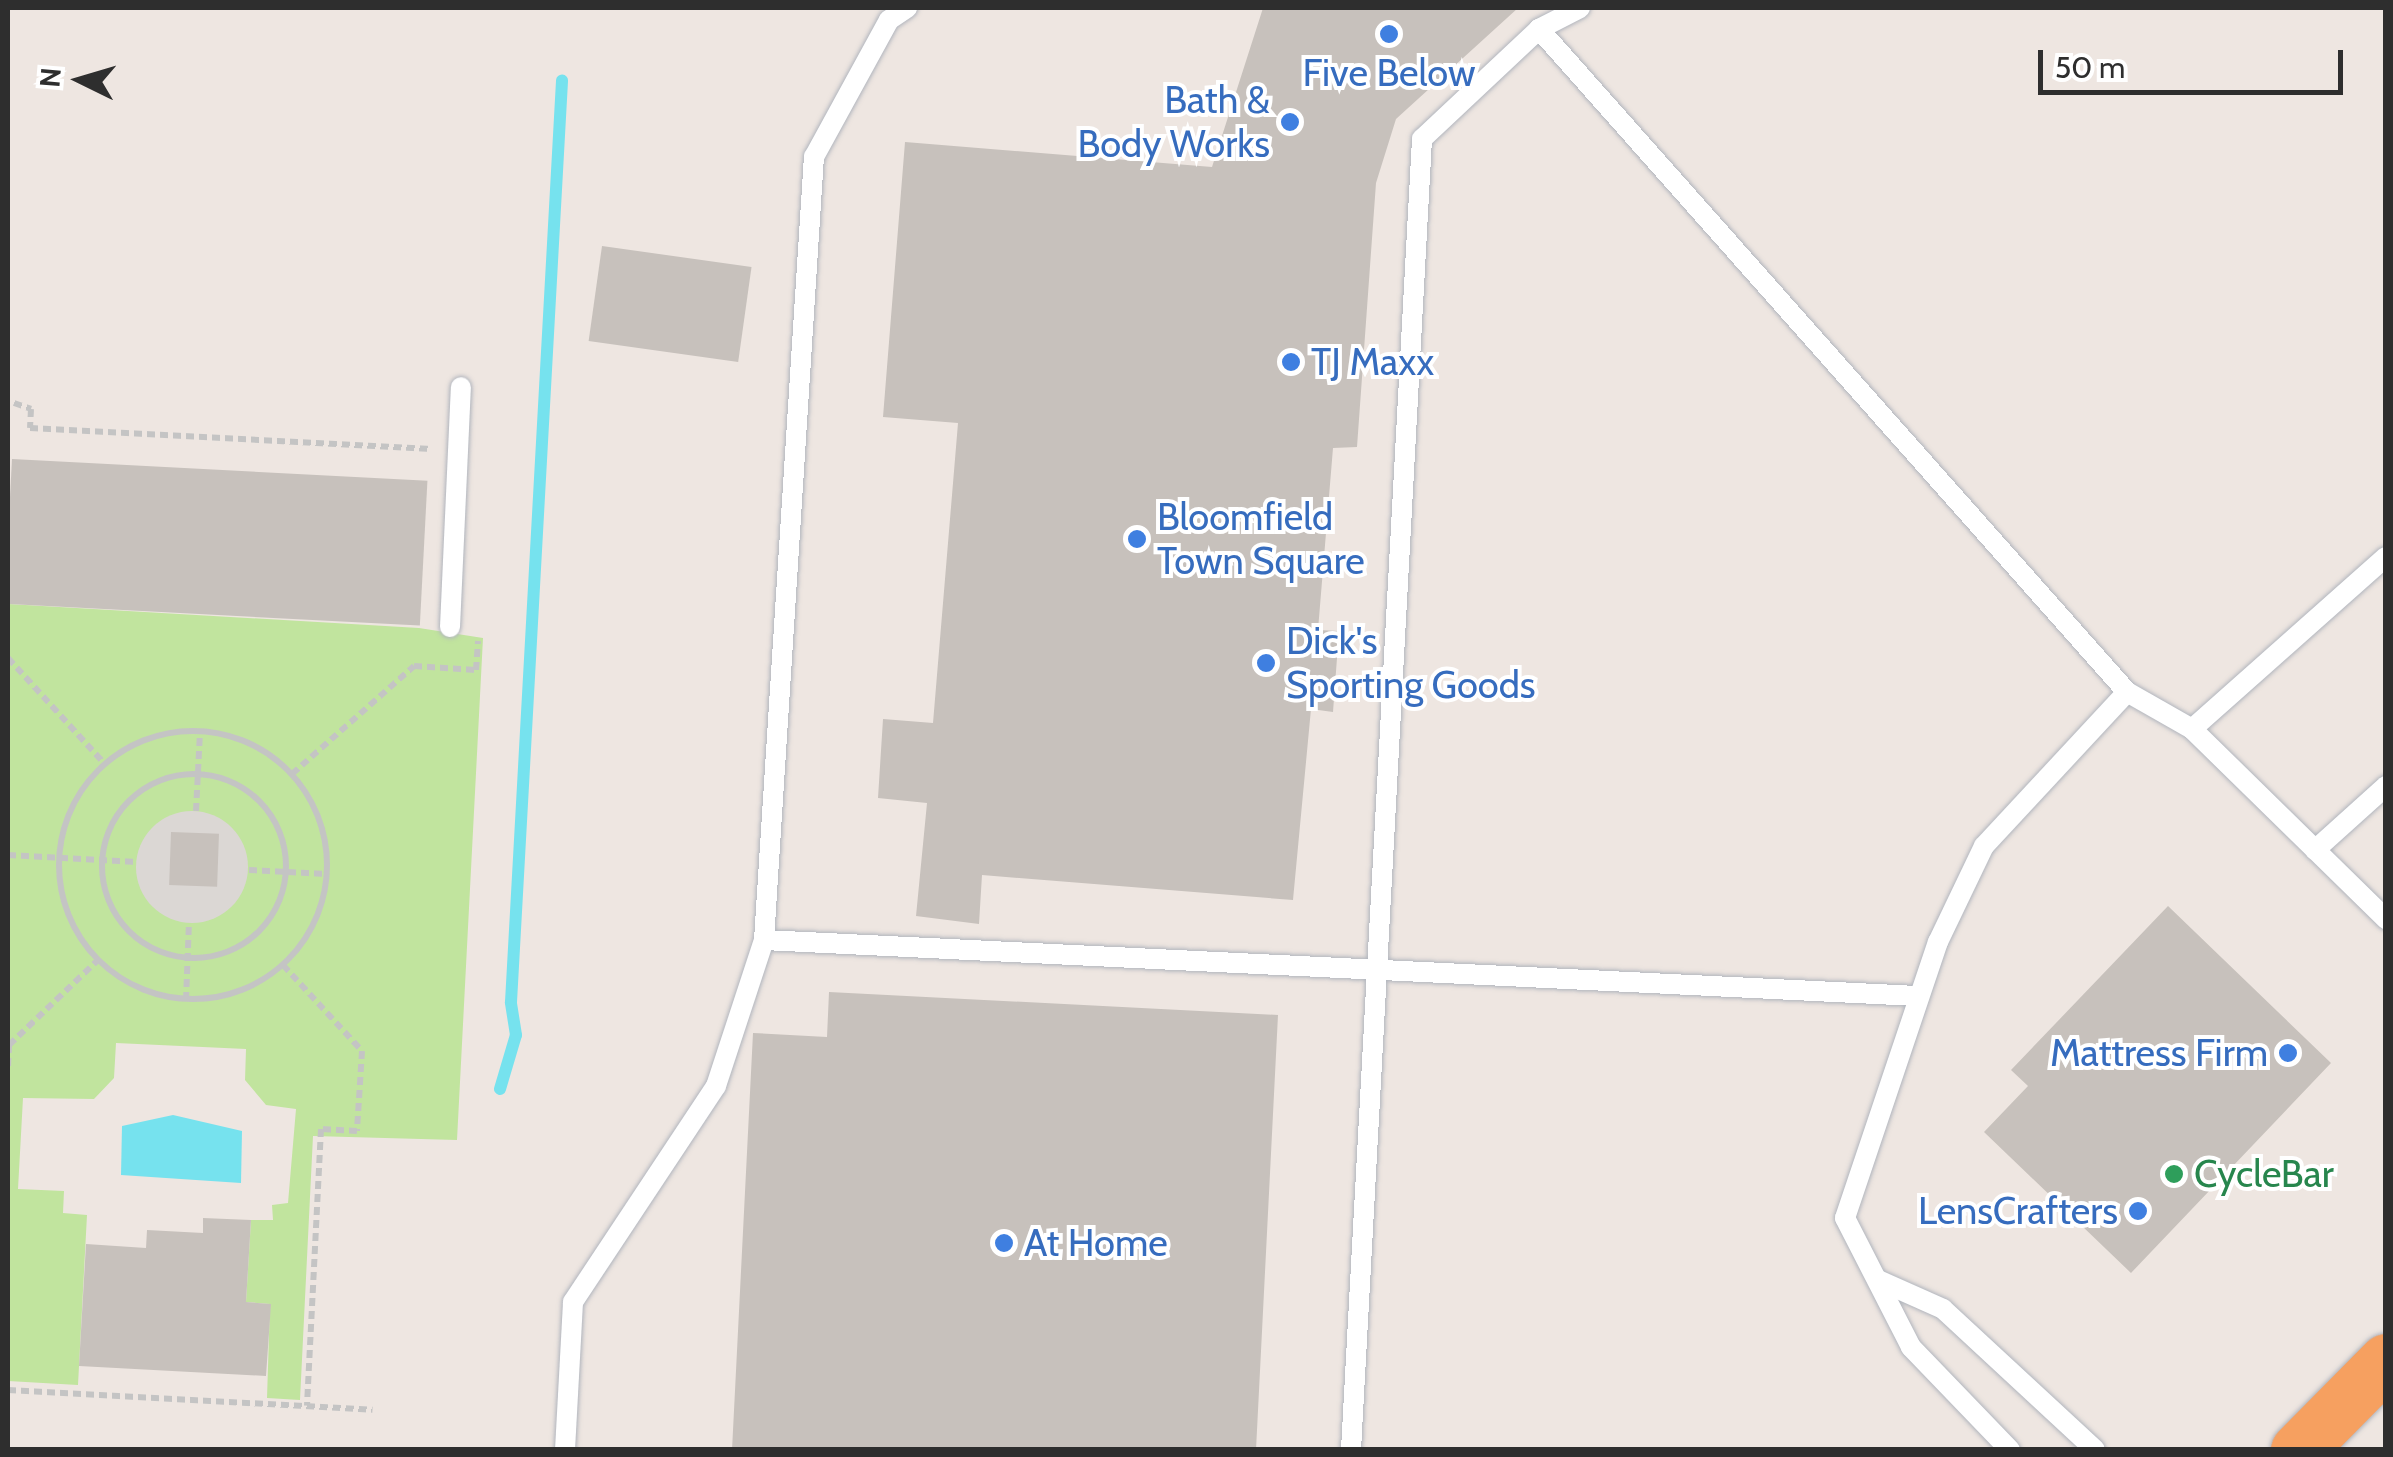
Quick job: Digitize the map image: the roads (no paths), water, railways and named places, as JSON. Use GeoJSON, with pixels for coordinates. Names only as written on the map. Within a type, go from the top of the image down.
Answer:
{"type":"FeatureCollection","features":[{"type":"Feature","properties":{"kind":"highway"},"geometry":{"type":"LineString","coordinates":[[2298,1450],[2386,1360]]}},
{"type":"Feature","properties":{"kind":"lane"},"geometry":{"type":"LineString","coordinates":[[564,1450],[573,1302],[716,1086],[764,940],[814,156],[890,20],[906,8]]}},
{"type":"Feature","properties":{"kind":"lane"},"geometry":{"type":"LineString","coordinates":[[1351,1450],[1422,138],[1539,29],[1580,8]]}},
{"type":"Feature","properties":{"kind":"lane"},"geometry":{"type":"LineString","coordinates":[[1539,29],[2128,692],[2192,728],[2386,919]]}},
{"type":"Feature","properties":{"kind":"lane"},"geometry":{"type":"LineString","coordinates":[[450,627],[462,387]]}},
{"type":"Feature","properties":{"kind":"lane"},"geometry":{"type":"LineString","coordinates":[[2192,728],[2386,557]]}},
{"type":"Feature","properties":{"kind":"lane"},"geometry":{"type":"LineString","coordinates":[[2010,1450],[1910,1348],[1845,1218],[1918,996],[1984,846],[2128,692]]}},
{"type":"Feature","properties":{"kind":"lane"},"geometry":{"type":"LineString","coordinates":[[2316,850],[2386,786]]}},
{"type":"Feature","properties":{"kind":"lane"},"geometry":{"type":"LineString","coordinates":[[764,940],[1377,966],[1918,996]]}},
{"type":"Feature","properties":{"kind":"lane"},"geometry":{"type":"LineString","coordinates":[[1878,1280],[1943,1309],[2095,1450]]}},
{"type":"Feature","properties":{"kind":"water"},"geometry":{"type":"Polygon","coordinates":[[[173,1115],[242,1131],[241,1183],[121,1175],[122,1126],[173,1115]]]}},
{"type":"Feature","properties":{"kind":"waterway"},"geometry":{"type":"LineString","coordinates":[[500,1089],[516,1035],[511,1002],[562,80]]}},
{"type":"Feature","properties":{"kind":"place","name":"Five Below"},"geometry":{"type":"Point","coordinates":[1389,34]}},
{"type":"Feature","properties":{"kind":"place","name":"Bath & Body Works"},"geometry":{"type":"Point","coordinates":[1290,122]}},
{"type":"Feature","properties":{"kind":"place","name":"TJ Maxx"},"geometry":{"type":"Point","coordinates":[1291,362]}},
{"type":"Feature","properties":{"kind":"place","name":"Bloomfield Town Square"},"geometry":{"type":"Point","coordinates":[1137,539]}},
{"type":"Feature","properties":{"kind":"place","name":"Dick's Sporting Goods"},"geometry":{"type":"Point","coordinates":[1266,663]}},
{"type":"Feature","properties":{"kind":"place","name":"Mattress Firm"},"geometry":{"type":"Point","coordinates":[2288,1053]}},
{"type":"Feature","properties":{"kind":"place","name":"CycleBar"},"geometry":{"type":"Point","coordinates":[2174,1174]}},
{"type":"Feature","properties":{"kind":"place","name":"LensCrafters"},"geometry":{"type":"Point","coordinates":[2138,1211]}},
{"type":"Feature","properties":{"kind":"place","name":"At Home"},"geometry":{"type":"Point","coordinates":[1004,1243]}}]}
